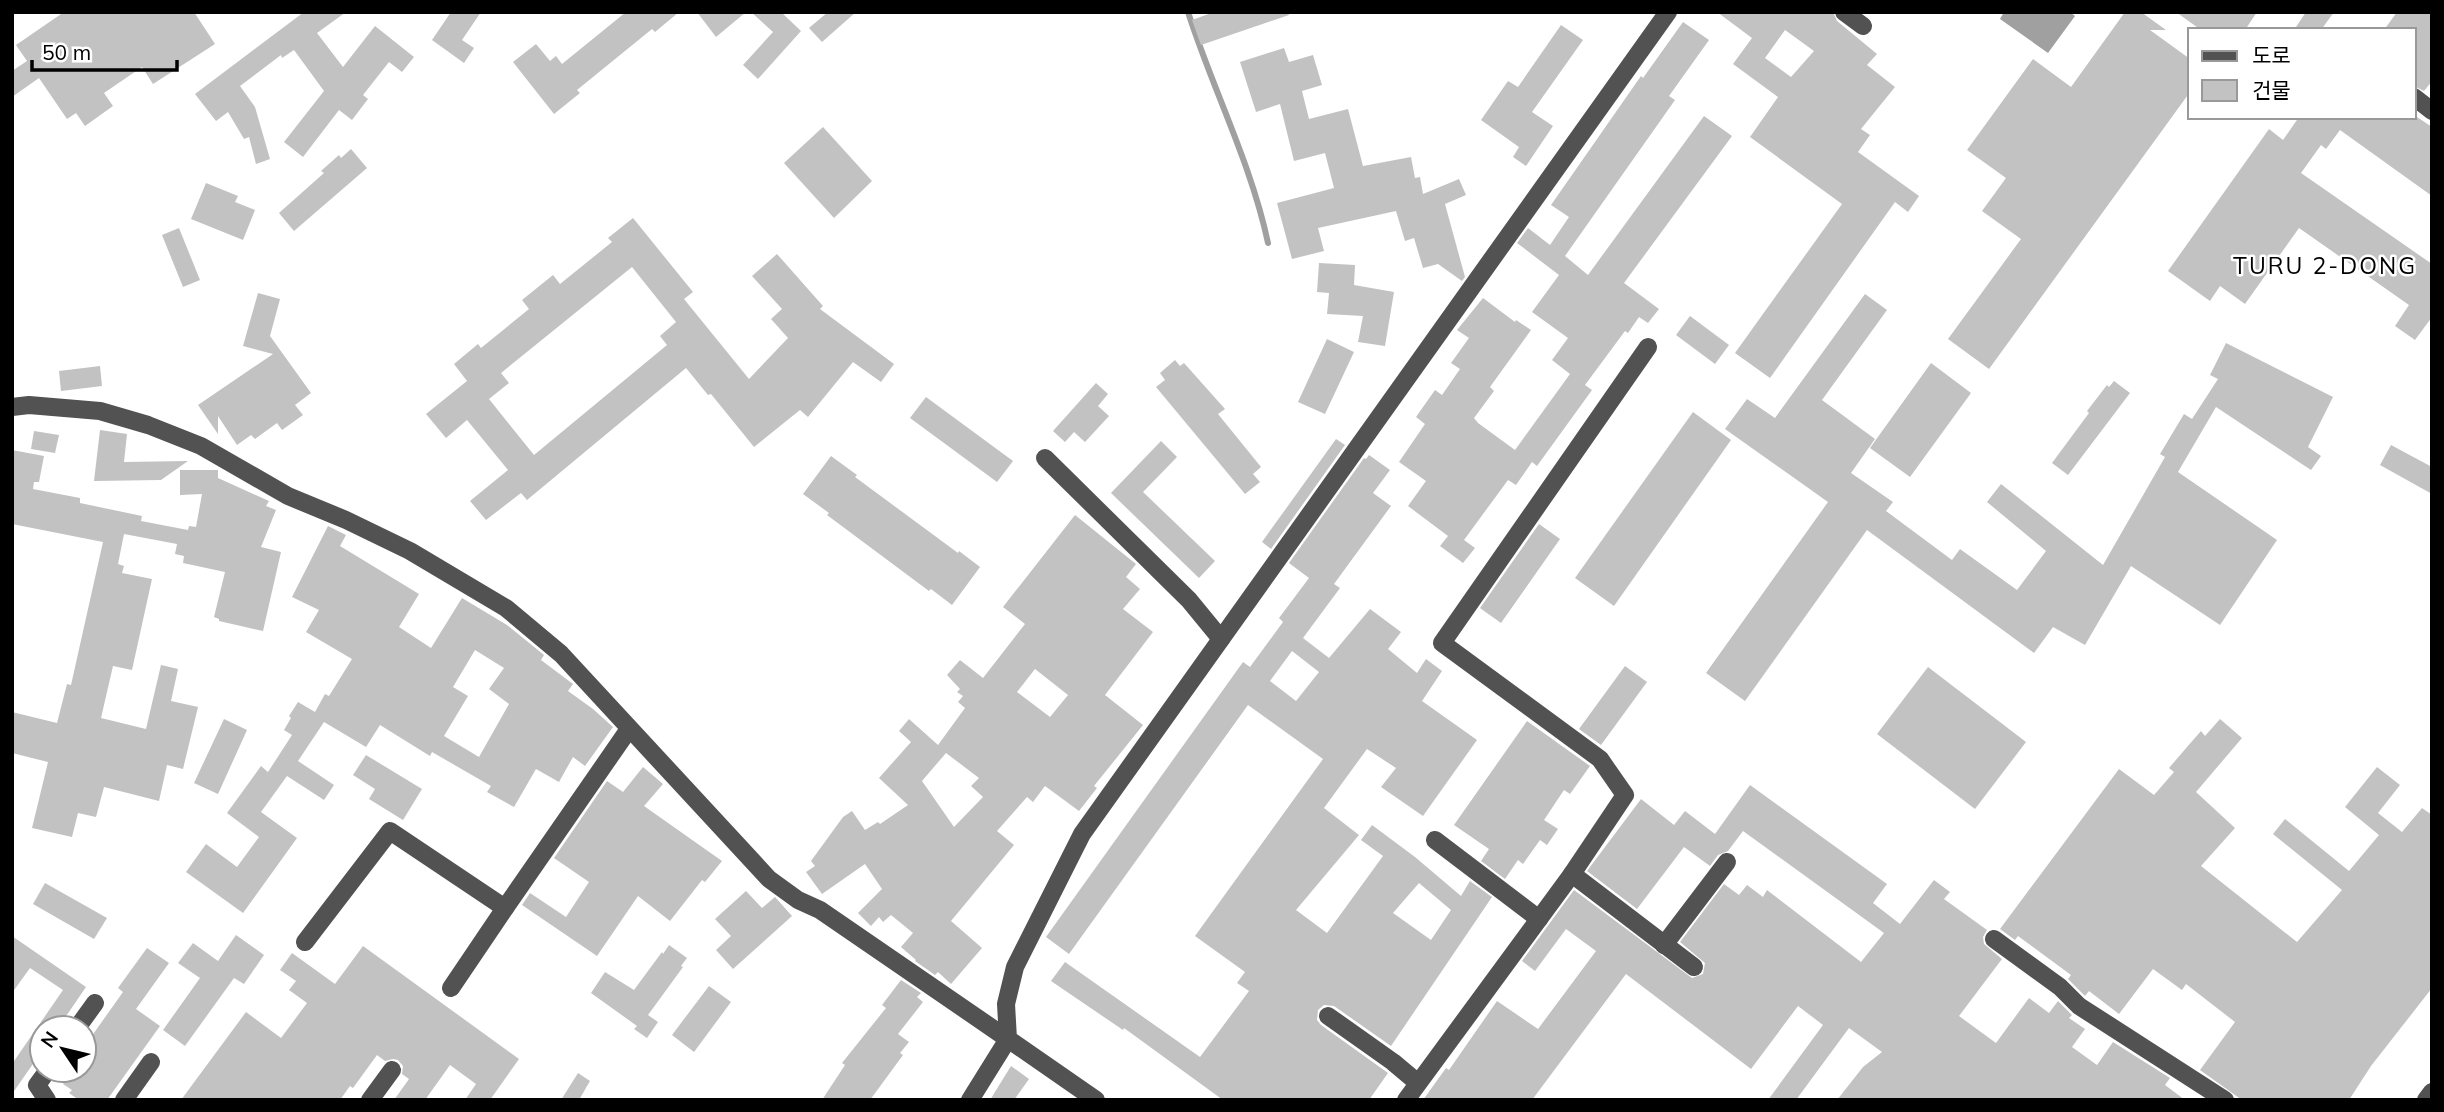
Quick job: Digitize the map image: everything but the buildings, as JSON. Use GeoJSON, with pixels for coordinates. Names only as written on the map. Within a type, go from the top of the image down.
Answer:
{"type":"FeatureCollection","features":[{"type":"Feature","properties":{"kind":"street"},"geometry":{"type":"LineString","coordinates":[[970,1100],[1008,1039],[1006,1004],[1015,967],[1082,834],[1668,12]]}},
{"type":"Feature","properties":{"kind":"street"},"geometry":{"type":"LineString","coordinates":[[1844,12],[1863,26]]}},
{"type":"Feature","properties":{"kind":"street"},"geometry":{"type":"LineString","coordinates":[[2416,99],[2432,111]]}},
{"type":"Feature","properties":{"kind":"street"},"geometry":{"type":"LineString","coordinates":[[1406,1100],[1572,874],[1625,795],[1600,759],[1442,643],[1648,347]]}},
{"type":"Feature","properties":{"kind":"street"},"geometry":{"type":"LineString","coordinates":[[12,407],[29,405],[100,411],[148,425],[201,446],[288,496],[410,551],[506,608],[531,626],[561,654],[769,879],[798,900],[820,909],[1096,1100]]}},
{"type":"Feature","properties":{"kind":"street"},"geometry":{"type":"LineString","coordinates":[[1045,458],[1189,600],[1220,639]]}},
{"type":"Feature","properties":{"kind":"street"},"geometry":{"type":"LineString","coordinates":[[451,988],[629,729]]}},
{"type":"Feature","properties":{"kind":"street"},"geometry":{"type":"LineString","coordinates":[[305,942],[390,831],[505,908]]}},
{"type":"Feature","properties":{"kind":"street"},"geometry":{"type":"LineString","coordinates":[[1435,840],[1539,919]]}},
{"type":"Feature","properties":{"kind":"street"},"geometry":{"type":"LineString","coordinates":[[1664,945],[1727,862]]}},
{"type":"Feature","properties":{"kind":"street"},"geometry":{"type":"LineString","coordinates":[[1572,874],[1694,967]]}},
{"type":"Feature","properties":{"kind":"street"},"geometry":{"type":"LineString","coordinates":[[1994,939],[2060,987],[2079,1006],[2225,1100]]}},
{"type":"Feature","properties":{"kind":"street"},"geometry":{"type":"LineString","coordinates":[[87,1014],[94,1003]]}},
{"type":"Feature","properties":{"kind":"street"},"geometry":{"type":"LineString","coordinates":[[1328,1016],[1418,1083]]}},
{"type":"Feature","properties":{"kind":"street"},"geometry":{"type":"LineString","coordinates":[[124,1100],[150,1062]]}},
{"type":"Feature","properties":{"kind":"street"},"geometry":{"type":"LineString","coordinates":[[370,1100],[392,1070]]}},
{"type":"Feature","properties":{"kind":"street"},"geometry":{"type":"LineString","coordinates":[[38,1084],[47,1100]]}},
{"type":"Feature","properties":{"kind":"street"},"geometry":{"type":"LineString","coordinates":[[2426,1100],[2432,1092]]}},
{"type":"Feature","properties":{"kind":"shaded area"},"geometry":{"type":"Polygon","coordinates":[[[2004,12],[2070,12],[2075,16],[2048,53],[2000,19],[2004,12]]]}},
{"type":"Feature","properties":{"kind":"waterway"},"geometry":{"type":"LineString","coordinates":[[1188,12],[1242,155],[1268,243]]}},
{"type":"Feature","properties":{"kind":"district","name":"TURU 2-DONG"},"geometry":{"type":"Point","coordinates":[2325,266]}}]}
